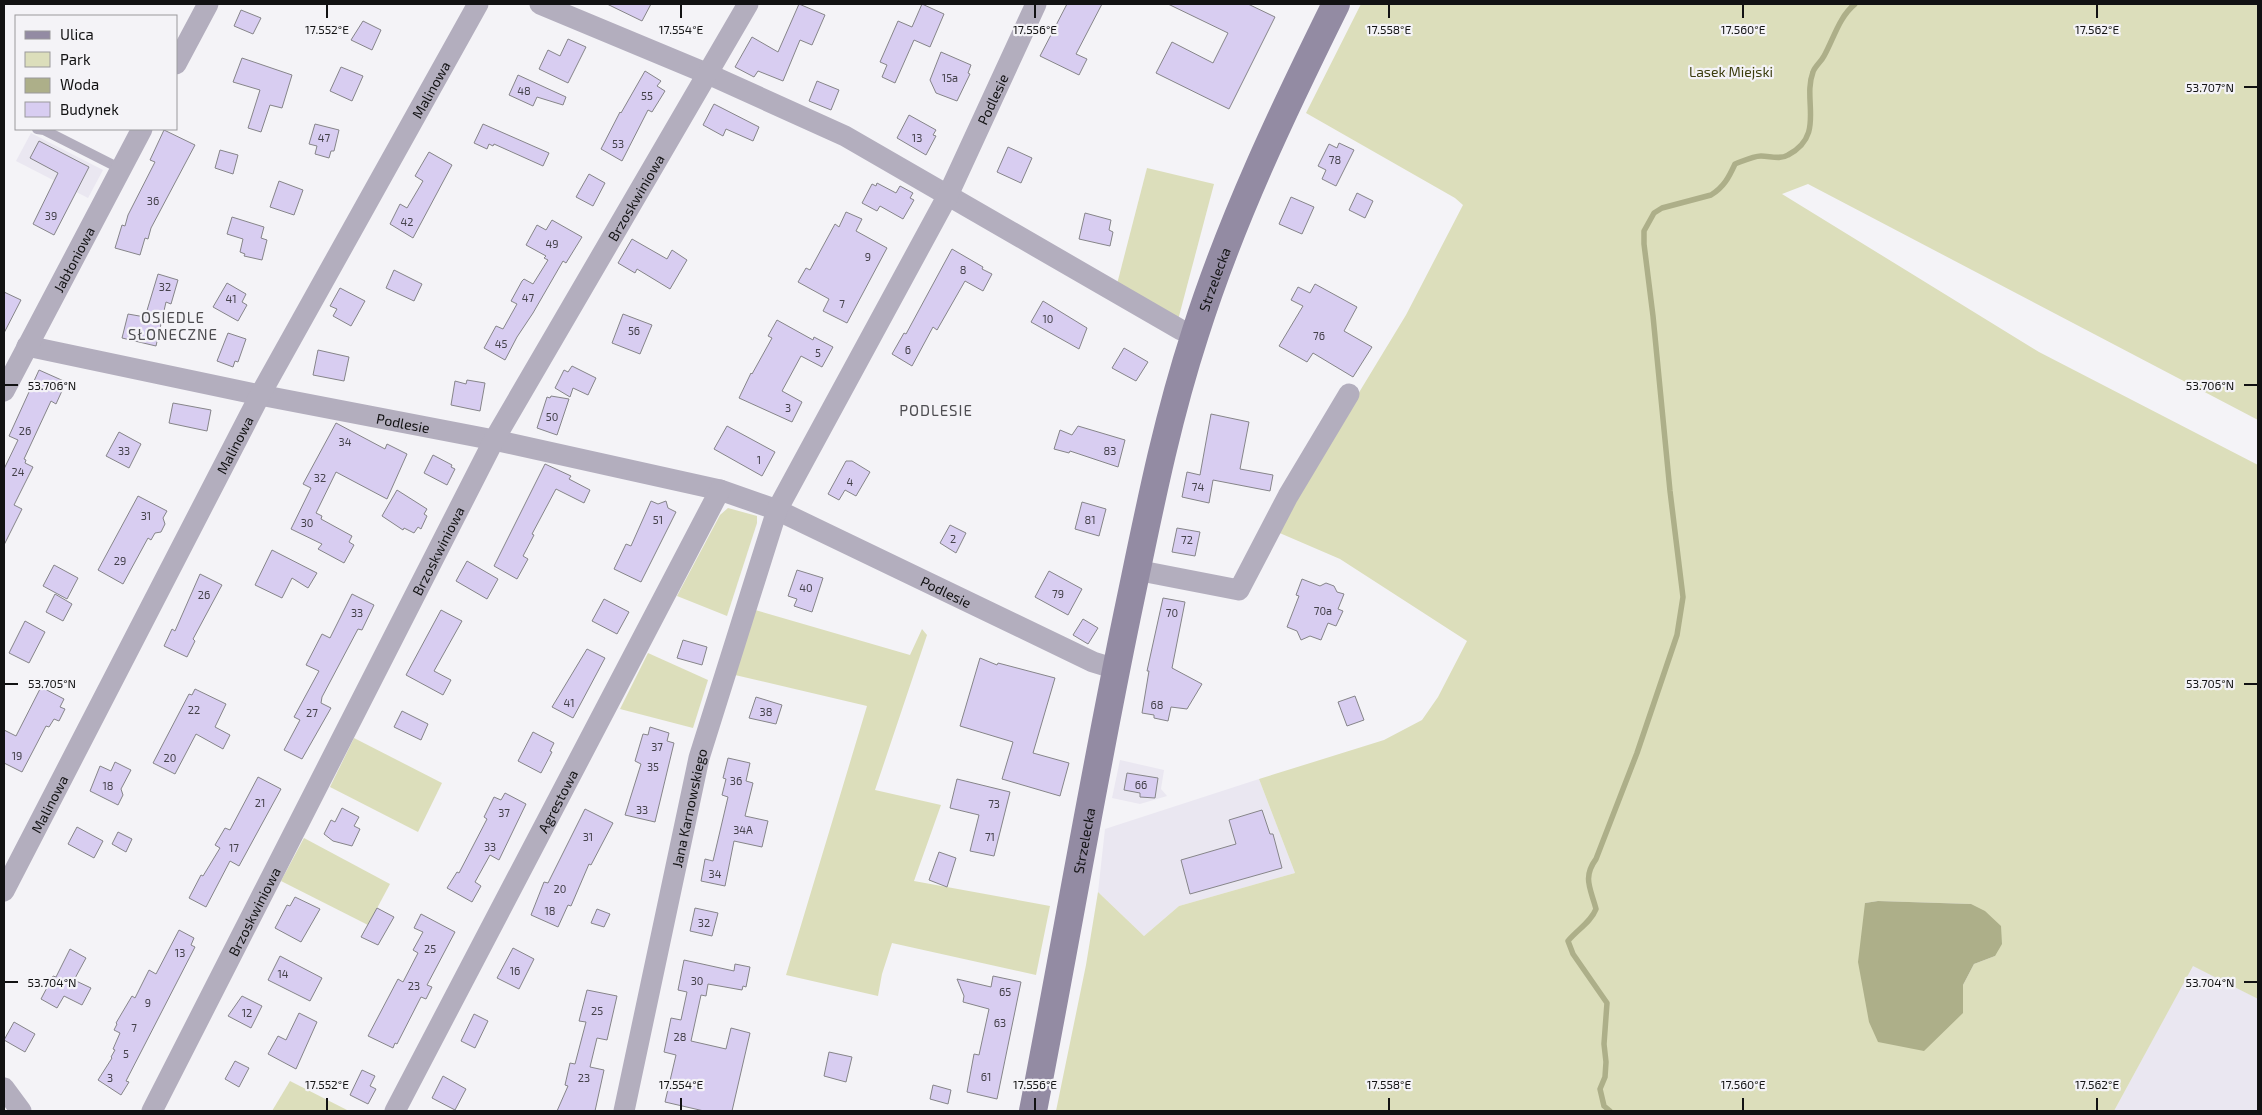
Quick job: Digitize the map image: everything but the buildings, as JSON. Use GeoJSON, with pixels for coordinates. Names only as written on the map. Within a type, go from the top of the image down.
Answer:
{"type":"FeatureCollection","features":[{"type":"Feature","properties":{"kind":"street"},"geometry":{"type":"LineString","coordinates":[[178,60],[208,4]]}},
{"type":"Feature","properties":{"kind":"street","name":"Malinowa"},"geometry":{"type":"LineString","coordinates":[[4,891],[260,395],[478,4]]}},
{"type":"Feature","properties":{"kind":"street"},"geometry":{"type":"LineString","coordinates":[[540,4],[708,74],[844,136],[1181,330],[1195,334]]}},
{"type":"Feature","properties":{"kind":"street","name":"Brzoskwiniowa"},"geometry":{"type":"LineString","coordinates":[[152,1111],[494,440],[748,4]]}},
{"type":"Feature","properties":{"kind":"street","name":"Podlesie"},"geometry":{"type":"LineString","coordinates":[[777,510],[948,195],[1036,4]]}},
{"type":"Feature","properties":{"kind":"street","name":"Strzelecka"},"geometry":{"type":"LineString","coordinates":[[1033,1111],[1116,669],[1164,442],[1195,334],[1226,245],[1279,123],[1336,4]]}},
{"type":"Feature","properties":{"kind":"street","name":"Jabłoniowa"},"geometry":{"type":"LineString","coordinates":[[4,390],[141,130]]}},
{"type":"Feature","properties":{"kind":"street","name":"Podlesie"},"geometry":{"type":"LineString","coordinates":[[27,346],[260,395],[494,440],[720,490],[777,510],[1093,662],[1116,669]]}},
{"type":"Feature","properties":{"kind":"street"},"geometry":{"type":"LineString","coordinates":[[1136,570],[1239,590],[1288,496],[1349,394]]}},
{"type":"Feature","properties":{"kind":"street","name":"Agrestowa"},"geometry":{"type":"LineString","coordinates":[[396,1111],[720,490]]}},
{"type":"Feature","properties":{"kind":"street","name":"Jana Karnowskiego"},"geometry":{"type":"LineString","coordinates":[[624,1111],[699,758],[777,510]]}},
{"type":"Feature","properties":{"kind":"street"},"geometry":{"type":"LineString","coordinates":[[4,1088],[21,1111]]}},
{"type":"Feature","properties":{"kind":"lane"},"geometry":{"type":"LineString","coordinates":[[44,130],[121,170]]}},
{"type":"Feature","properties":{"kind":"shaded area"},"geometry":{"type":"Polygon","coordinates":[[[31,133],[103,170],[88,198],[16,161],[31,133]]]}},
{"type":"Feature","properties":{"kind":"shaded area"},"geometry":{"type":"Polygon","coordinates":[[[1120,760],[1164,770],[1161,789],[1167,796],[1140,804],[1112,798],[1120,760]]]}},
{"type":"Feature","properties":{"kind":"shaded area"},"geometry":{"type":"Polygon","coordinates":[[[1259,779],[1295,873],[1179,906],[1144,936],[1098,892],[1105,829],[1259,779]]]}},
{"type":"Feature","properties":{"kind":"shaded area"},"geometry":{"type":"Polygon","coordinates":[[[2193,965],[2258,999],[2258,1111],[2114,1111],[2193,965]]]}},
{"type":"Feature","properties":{"kind":"green space","name":"Lasek Miejski"},"geometry":{"type":"Polygon","coordinates":[[[1361,4],[2258,4],[2258,420],[1808,184],[1782,194],[2039,352],[2258,465],[2258,999],[2193,966],[2114,1111],[1056,1111],[1086,965],[1098,892],[1144,936],[1179,906],[1295,873],[1259,779],[1384,740],[1422,720],[1438,697],[1467,641],[1340,559],[1275,531],[1406,315],[1463,205],[1455,198],[1306,113],[1361,4]],[[1878,901],[1865,903],[1963,985],[1974,964],[1995,956],[1971,904],[1878,901]]]}},
{"type":"Feature","properties":{"kind":"green space"},"geometry":{"type":"Polygon","coordinates":[[[1147,168],[1214,184],[1178,320],[1116,288],[1147,168]]]}},
{"type":"Feature","properties":{"kind":"green space"},"geometry":{"type":"Polygon","coordinates":[[[728,508],[757,516],[757,523],[727,616],[677,596],[720,515],[728,508]]]}},
{"type":"Feature","properties":{"kind":"green space"},"geometry":{"type":"Polygon","coordinates":[[[755,610],[910,655],[922,629],[927,635],[875,790],[941,805],[914,881],[1050,906],[1036,975],[892,943],[882,974],[878,996],[786,975],[867,706],[735,675],[755,610]]]}},
{"type":"Feature","properties":{"kind":"green space"},"geometry":{"type":"Polygon","coordinates":[[[648,653],[708,680],[693,728],[620,709],[648,653]]]}},
{"type":"Feature","properties":{"kind":"green space"},"geometry":{"type":"Polygon","coordinates":[[[354,738],[442,783],[418,832],[330,787],[354,738]]]}},
{"type":"Feature","properties":{"kind":"green space"},"geometry":{"type":"Polygon","coordinates":[[[304,838],[390,884],[368,925],[281,881],[304,838]]]}},
{"type":"Feature","properties":{"kind":"green space"},"geometry":{"type":"Polygon","coordinates":[[[290,1081],[349,1111],[272,1111],[290,1081]]]}},
{"type":"Feature","properties":{"kind":"water"},"geometry":{"type":"Polygon","coordinates":[[[1878,901],[1971,904],[1985,911],[2001,926],[2002,944],[1995,956],[1974,964],[1963,985],[1963,1013],[1924,1051],[1878,1042],[1869,1022],[1858,962],[1865,903],[1878,901]]]}},
{"type":"Feature","properties":{"kind":"waterway"},"geometry":{"type":"LineString","coordinates":[[1610,1111],[1604,1106],[1600,1089],[1605,1077],[1604,1044],[1607,1003],[1573,954],[1568,941],[1587,922],[1596,909],[1589,884],[1589,872],[1596,859],[1637,753],[1677,635],[1683,597],[1670,491],[1644,231],[1654,213],[1662,208],[1716,192],[1726,181],[1735,164],[1758,156],[1778,158],[1788,155],[1800,147],[1810,128],[1810,83],[1813,72],[1824,56],[1841,21],[1855,4]]}},
{"type":"Feature","properties":{"kind":"district","name":"OSIEDLE SŁONECZNE"},"geometry":{"type":"Point","coordinates":[173,326]}},
{"type":"Feature","properties":{"kind":"district","name":"PODLESIE"},"geometry":{"type":"Point","coordinates":[936,410]}}]}
